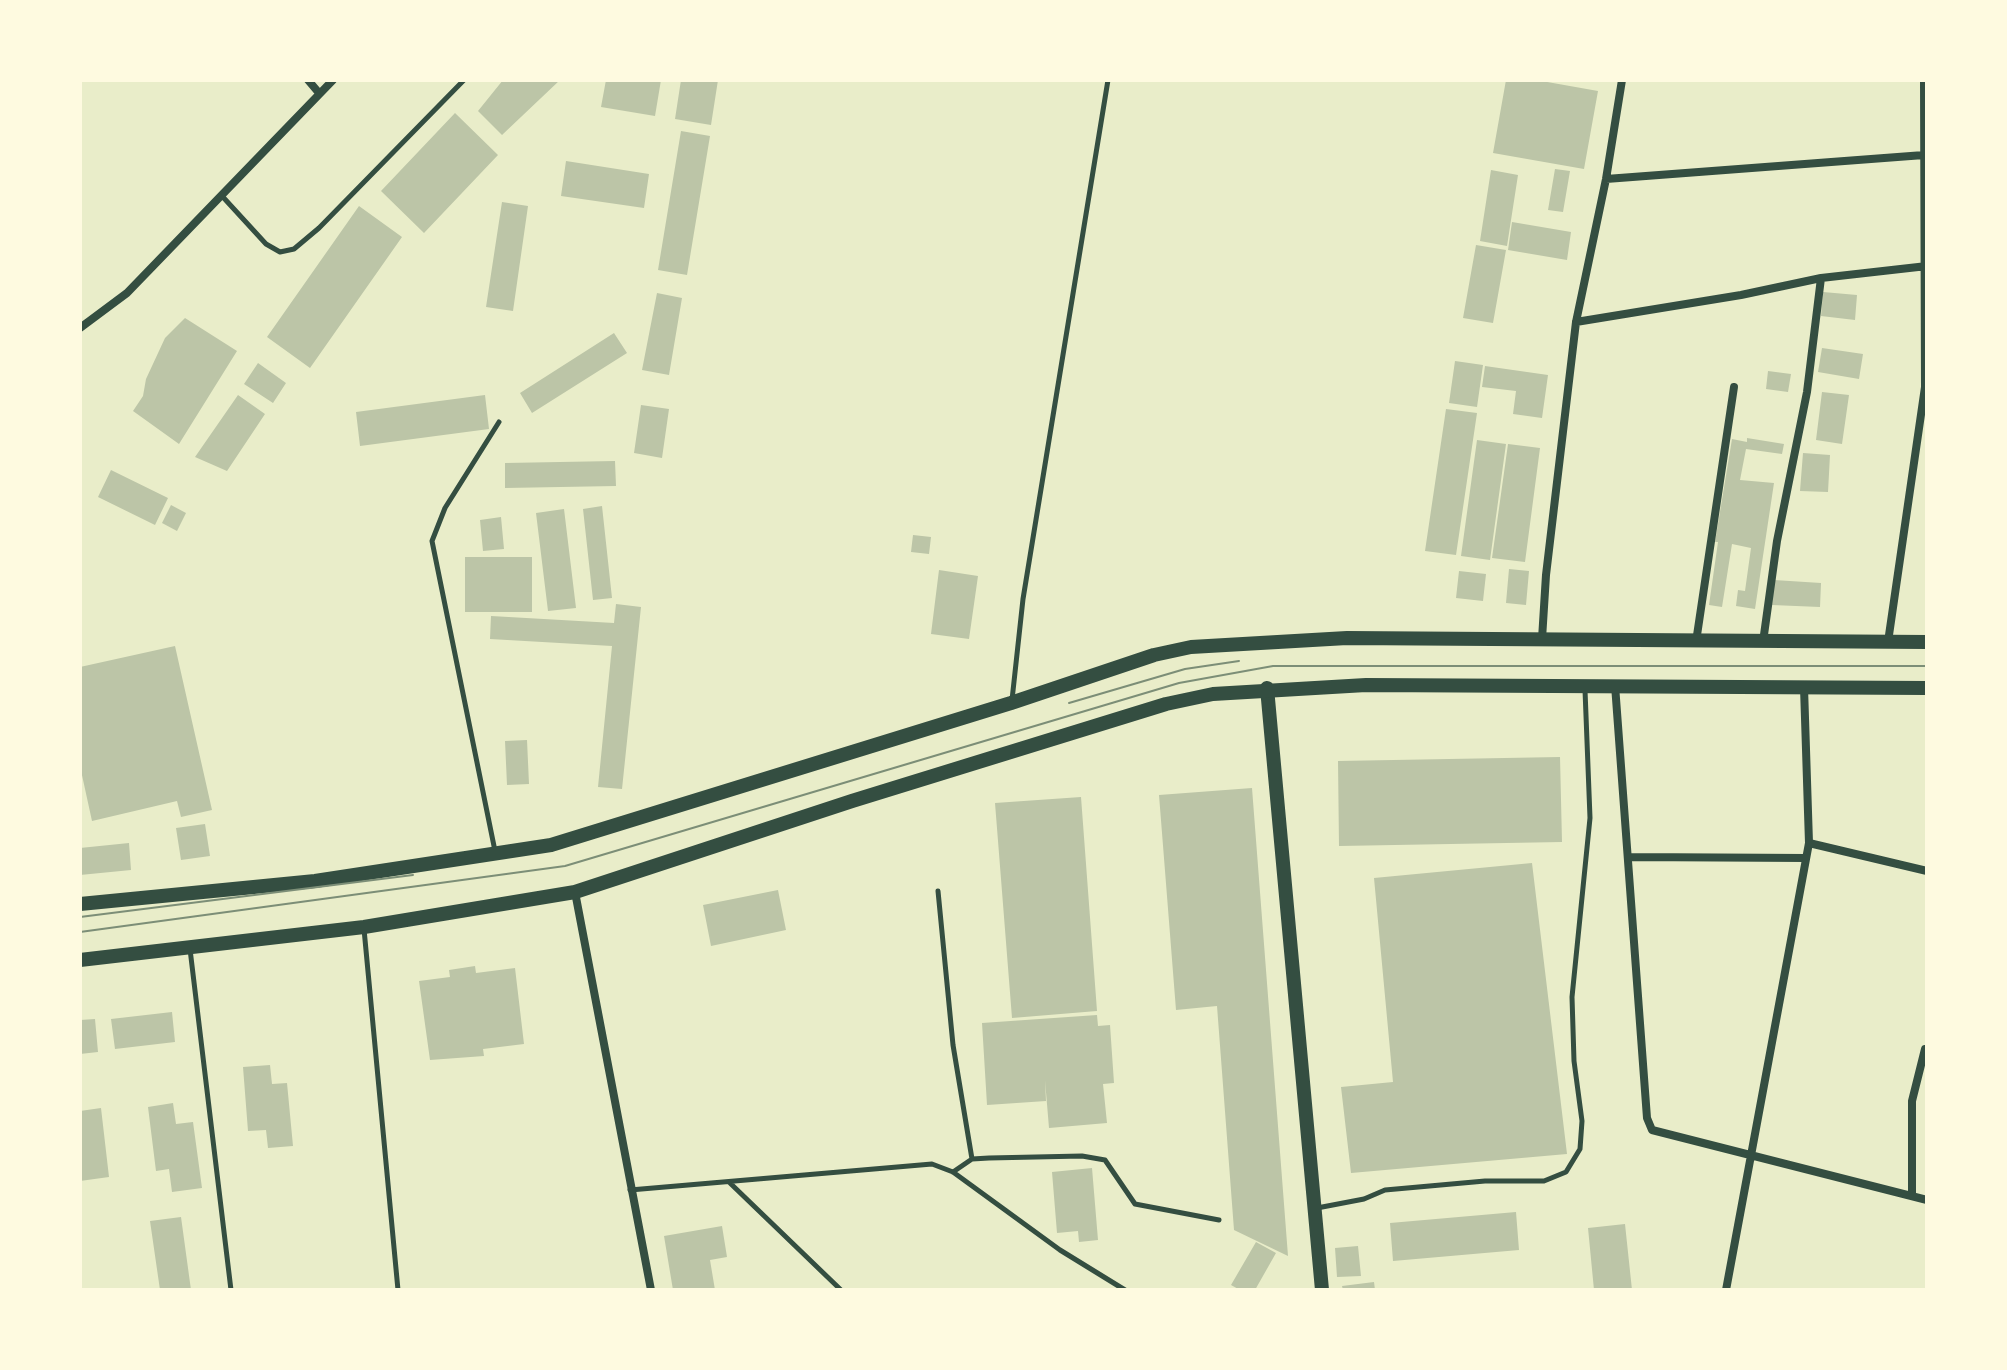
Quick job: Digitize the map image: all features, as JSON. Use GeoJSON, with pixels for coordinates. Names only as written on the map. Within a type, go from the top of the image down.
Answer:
{"type":"FeatureCollection","features":[{"type":"Feature","properties":{"kind":"main road"},"geometry":{"type":"LineString","coordinates":[[80,904],[315,881],[495,856],[616,827],[1154,655],[1191,647],[1347,638],[1927,642]]}},
{"type":"Feature","properties":{"kind":"main road"},"geometry":{"type":"LineString","coordinates":[[80,960],[364,927],[575,892],[852,801],[1166,704],[1213,694],[1267,688],[1585,685],[1927,688]]}},
{"type":"Feature","properties":{"kind":"main road"},"geometry":{"type":"LineString","coordinates":[[1267,688],[1322,1290]]}},
{"type":"Feature","properties":{"kind":"street"},"geometry":{"type":"LineString","coordinates":[[308,80],[319,93]]}},
{"type":"Feature","properties":{"kind":"street"},"geometry":{"type":"LineString","coordinates":[[80,328],[127,293],[333,80]]}},
{"type":"Feature","properties":{"kind":"street"},"geometry":{"type":"LineString","coordinates":[[1542,639],[1546,575],[1576,322],[1606,179],[1622,80]]}},
{"type":"Feature","properties":{"kind":"street"},"geometry":{"type":"LineString","coordinates":[[1888,642],[1925,387],[1924,80]]}},
{"type":"Feature","properties":{"kind":"street"},"geometry":{"type":"LineString","coordinates":[[1606,179],[1924,155]]}},
{"type":"Feature","properties":{"kind":"street"},"geometry":{"type":"LineString","coordinates":[[1576,322],[1741,295],[1821,278],[1927,266]]}},
{"type":"Feature","properties":{"kind":"street"},"geometry":{"type":"LineString","coordinates":[[1763,642],[1777,541],[1807,392],[1821,278]]}},
{"type":"Feature","properties":{"kind":"street"},"geometry":{"type":"LineString","coordinates":[[1696,642],[1734,387]]}},
{"type":"Feature","properties":{"kind":"street"},"geometry":{"type":"LineString","coordinates":[[1615,685],[1647,1118],[1652,1130],[1660,1135],[1927,1200]]}},
{"type":"Feature","properties":{"kind":"street"},"geometry":{"type":"LineString","coordinates":[[1726,1290],[1809,843],[1804,687]]}},
{"type":"Feature","properties":{"kind":"street"},"geometry":{"type":"LineString","coordinates":[[1809,843],[1927,871]]}},
{"type":"Feature","properties":{"kind":"street"},"geometry":{"type":"LineString","coordinates":[[1629,857],[1703,855],[1806,858]]}},
{"type":"Feature","properties":{"kind":"street"},"geometry":{"type":"LineString","coordinates":[[575,892],[651,1290]]}},
{"type":"Feature","properties":{"kind":"street"},"geometry":{"type":"LineString","coordinates":[[1912,1196],[1912,1101],[1925,1049]]}},
{"type":"Feature","properties":{"kind":"lane"},"geometry":{"type":"LineString","coordinates":[[221,195],[266,244],[280,252],[294,249],[464,80]]}},
{"type":"Feature","properties":{"kind":"lane"},"geometry":{"type":"LineString","coordinates":[[1011,703],[1023,599],[1108,80]]}},
{"type":"Feature","properties":{"kind":"lane"},"geometry":{"type":"LineString","coordinates":[[495,856],[432,541],[445,508],[499,422]]}},
{"type":"Feature","properties":{"kind":"lane"},"geometry":{"type":"LineString","coordinates":[[1315,1209],[1364,1199],[1385,1190],[1485,1181],[1544,1181],[1566,1172],[1580,1149],[1582,1121],[1574,1061],[1572,997],[1590,818],[1585,685]]}},
{"type":"Feature","properties":{"kind":"lane"},"geometry":{"type":"LineString","coordinates":[[938,891],[953,1045],[972,1159]]}},
{"type":"Feature","properties":{"kind":"lane"},"geometry":{"type":"LineString","coordinates":[[364,927],[398,1290]]}},
{"type":"Feature","properties":{"kind":"lane"},"geometry":{"type":"LineString","coordinates":[[190,949],[231,1290]]}},
{"type":"Feature","properties":{"kind":"lane"},"geometry":{"type":"LineString","coordinates":[[953,1172],[972,1159],[1082,1156],[1105,1160],[1135,1204],[1167,1213],[1219,1220]]}},
{"type":"Feature","properties":{"kind":"lane"},"geometry":{"type":"LineString","coordinates":[[630,1190],[932,1164],[953,1172],[1060,1250],[1125,1290]]}},
{"type":"Feature","properties":{"kind":"lane"},"geometry":{"type":"LineString","coordinates":[[729,1182],[841,1290]]}},
{"type":"Feature","properties":{"kind":"building"},"geometry":{"type":"Polygon","coordinates":[[[503,80],[560,80],[502,135],[478,111],[503,80]]]}},
{"type":"Feature","properties":{"kind":"building"},"geometry":{"type":"Polygon","coordinates":[[[606,80],[661,80],[655,116],[601,107],[606,80]]]}},
{"type":"Feature","properties":{"kind":"building"},"geometry":{"type":"Polygon","coordinates":[[[681,80],[718,80],[711,125],[675,119],[681,80]]]}},
{"type":"Feature","properties":{"kind":"building"},"geometry":{"type":"Polygon","coordinates":[[[1506,80],[1536,80],[1598,91],[1584,169],[1493,153],[1506,80]]]}},
{"type":"Feature","properties":{"kind":"building"},"geometry":{"type":"Polygon","coordinates":[[[455,113],[498,155],[424,233],[381,191],[455,113]]]}},
{"type":"Feature","properties":{"kind":"building"},"geometry":{"type":"Polygon","coordinates":[[[681,131],[710,136],[687,275],[658,270],[681,131]]]}},
{"type":"Feature","properties":{"kind":"building"},"geometry":{"type":"Polygon","coordinates":[[[566,161],[649,174],[644,208],[561,196],[566,161]]]}},
{"type":"Feature","properties":{"kind":"building"},"geometry":{"type":"Polygon","coordinates":[[[1555,169],[1570,171],[1563,212],[1548,210],[1555,169]]]}},
{"type":"Feature","properties":{"kind":"building"},"geometry":{"type":"Polygon","coordinates":[[[1491,170],[1518,175],[1507,246],[1480,241],[1491,170]]]}},
{"type":"Feature","properties":{"kind":"building"},"geometry":{"type":"Polygon","coordinates":[[[502,202],[528,206],[513,311],[486,307],[502,202]]]}},
{"type":"Feature","properties":{"kind":"building"},"geometry":{"type":"Polygon","coordinates":[[[359,206],[402,237],[310,368],[267,337],[359,206]]]}},
{"type":"Feature","properties":{"kind":"building"},"geometry":{"type":"Polygon","coordinates":[[[1512,222],[1571,232],[1567,260],[1508,250],[1512,222]]]}},
{"type":"Feature","properties":{"kind":"building"},"geometry":{"type":"Polygon","coordinates":[[[1476,245],[1506,250],[1493,323],[1463,318],[1476,245]]]}},
{"type":"Feature","properties":{"kind":"building"},"geometry":{"type":"Polygon","coordinates":[[[1823,292],[1857,295],[1855,320],[1821,316],[1823,292]]]}},
{"type":"Feature","properties":{"kind":"building"},"geometry":{"type":"Polygon","coordinates":[[[657,293],[682,298],[669,375],[642,370],[657,293]]]}},
{"type":"Feature","properties":{"kind":"building"},"geometry":{"type":"Polygon","coordinates":[[[185,318],[237,351],[179,444],[133,411],[143,396],[146,379],[165,338],[185,318]]]}},
{"type":"Feature","properties":{"kind":"building"},"geometry":{"type":"Polygon","coordinates":[[[614,333],[627,353],[532,413],[520,393],[614,333]]]}},
{"type":"Feature","properties":{"kind":"building"},"geometry":{"type":"Polygon","coordinates":[[[1822,348],[1863,354],[1859,379],[1818,372],[1822,348]]]}},
{"type":"Feature","properties":{"kind":"building"},"geometry":{"type":"Polygon","coordinates":[[[1455,361],[1483,365],[1477,407],[1449,403],[1455,361]]]}},
{"type":"Feature","properties":{"kind":"building"},"geometry":{"type":"Polygon","coordinates":[[[258,363],[286,383],[273,403],[244,384],[258,363]]]}},
{"type":"Feature","properties":{"kind":"building"},"geometry":{"type":"Polygon","coordinates":[[[1485,366],[1548,375],[1542,418],[1513,414],[1516,391],[1482,387],[1485,366]]]}},
{"type":"Feature","properties":{"kind":"building"},"geometry":{"type":"Polygon","coordinates":[[[1768,371],[1791,374],[1788,392],[1766,389],[1768,371]]]}},
{"type":"Feature","properties":{"kind":"building"},"geometry":{"type":"Polygon","coordinates":[[[1822,392],[1849,395],[1842,444],[1816,440],[1822,392]]]}},
{"type":"Feature","properties":{"kind":"building"},"geometry":{"type":"Polygon","coordinates":[[[238,395],[265,414],[227,471],[195,457],[238,395]]]}},
{"type":"Feature","properties":{"kind":"building"},"geometry":{"type":"Polygon","coordinates":[[[485,395],[489,429],[360,446],[356,412],[485,395]]]}},
{"type":"Feature","properties":{"kind":"building"},"geometry":{"type":"Polygon","coordinates":[[[641,405],[669,409],[662,458],[634,453],[641,405]]]}},
{"type":"Feature","properties":{"kind":"building"},"geometry":{"type":"Polygon","coordinates":[[[1446,409],[1477,413],[1456,555],[1425,551],[1446,409]]]}},
{"type":"Feature","properties":{"kind":"building"},"geometry":{"type":"Polygon","coordinates":[[[1747,438],[1784,444],[1782,454],[1746,449],[1740,480],[1774,483],[1755,609],[1736,606],[1738,590],[1745,591],[1751,548],[1732,544],[1722,607],[1709,605],[1718,542],[1715,542],[1732,439],[1747,442],[1747,438]]]}},
{"type":"Feature","properties":{"kind":"building"},"geometry":{"type":"Polygon","coordinates":[[[1477,440],[1506,444],[1490,560],[1461,556],[1477,440]]]}},
{"type":"Feature","properties":{"kind":"building"},"geometry":{"type":"Polygon","coordinates":[[[1508,444],[1540,448],[1525,562],[1492,558],[1508,444]]]}},
{"type":"Feature","properties":{"kind":"building"},"geometry":{"type":"Polygon","coordinates":[[[1803,453],[1830,455],[1828,492],[1800,491],[1803,453]]]}},
{"type":"Feature","properties":{"kind":"building"},"geometry":{"type":"Polygon","coordinates":[[[615,461],[616,486],[505,488],[505,463],[615,461]]]}},
{"type":"Feature","properties":{"kind":"building"},"geometry":{"type":"Polygon","coordinates":[[[111,470],[168,498],[155,525],[98,497],[111,470]]]}},
{"type":"Feature","properties":{"kind":"building"},"geometry":{"type":"Polygon","coordinates":[[[171,505],[186,513],[177,531],[162,523],[171,505]]]}},
{"type":"Feature","properties":{"kind":"building"},"geometry":{"type":"Polygon","coordinates":[[[602,506],[612,598],[593,600],[583,509],[602,506]]]}},
{"type":"Feature","properties":{"kind":"building"},"geometry":{"type":"Polygon","coordinates":[[[564,509],[576,608],[548,611],[536,513],[564,509]]]}},
{"type":"Feature","properties":{"kind":"building"},"geometry":{"type":"Polygon","coordinates":[[[501,517],[504,549],[483,551],[480,520],[501,517]]]}},
{"type":"Feature","properties":{"kind":"building"},"geometry":{"type":"Polygon","coordinates":[[[913,535],[931,537],[929,554],[911,552],[913,535]]]}},
{"type":"Feature","properties":{"kind":"building"},"geometry":{"type":"Polygon","coordinates":[[[465,557],[532,557],[532,612],[465,612],[465,557]]]}},
{"type":"Feature","properties":{"kind":"building"},"geometry":{"type":"Polygon","coordinates":[[[1509,569],[1529,571],[1526,605],[1506,603],[1509,569]]]}},
{"type":"Feature","properties":{"kind":"building"},"geometry":{"type":"Polygon","coordinates":[[[939,570],[978,576],[969,639],[931,634],[939,570]]]}},
{"type":"Feature","properties":{"kind":"building"},"geometry":{"type":"Polygon","coordinates":[[[1459,571],[1486,574],[1483,601],[1456,598],[1459,571]]]}},
{"type":"Feature","properties":{"kind":"building"},"geometry":{"type":"Polygon","coordinates":[[[1774,580],[1821,583],[1820,607],[1772,605],[1774,580]]]}},
{"type":"Feature","properties":{"kind":"building"},"geometry":{"type":"Polygon","coordinates":[[[616,604],[641,607],[622,789],[598,787],[612,646],[490,639],[491,616],[614,623],[616,604]]]}},
{"type":"Feature","properties":{"kind":"building"},"geometry":{"type":"Polygon","coordinates":[[[175,646],[212,810],[181,817],[177,801],[92,821],[80,766],[80,667],[175,646]]]}},
{"type":"Feature","properties":{"kind":"building"},"geometry":{"type":"Polygon","coordinates":[[[527,740],[529,784],[507,785],[505,741],[527,740]]]}},
{"type":"Feature","properties":{"kind":"building"},"geometry":{"type":"Polygon","coordinates":[[[1560,757],[1562,842],[1339,846],[1338,761],[1560,757]]]}},
{"type":"Feature","properties":{"kind":"building"},"geometry":{"type":"Polygon","coordinates":[[[1252,788],[1288,1256],[1234,1230],[1217,1006],[1176,1010],[1159,795],[1252,788]]]}},
{"type":"Feature","properties":{"kind":"building"},"geometry":{"type":"Polygon","coordinates":[[[1081,797],[1097,1011],[1012,1018],[995,803],[1081,797]]]}},
{"type":"Feature","properties":{"kind":"building"},"geometry":{"type":"Polygon","coordinates":[[[205,824],[210,856],[181,860],[176,828],[205,824]]]}},
{"type":"Feature","properties":{"kind":"building"},"geometry":{"type":"Polygon","coordinates":[[[129,843],[131,870],[80,875],[80,848],[129,843]]]}},
{"type":"Feature","properties":{"kind":"building"},"geometry":{"type":"Polygon","coordinates":[[[1532,863],[1567,1154],[1351,1173],[1341,1087],[1393,1082],[1374,878],[1532,863]]]}},
{"type":"Feature","properties":{"kind":"building"},"geometry":{"type":"Polygon","coordinates":[[[778,890],[786,930],[711,946],[703,905],[778,890]]]}},
{"type":"Feature","properties":{"kind":"building"},"geometry":{"type":"Polygon","coordinates":[[[475,966],[476,973],[515,968],[524,1044],[483,1049],[484,1056],[430,1060],[419,981],[450,977],[449,970],[475,966]]]}},
{"type":"Feature","properties":{"kind":"building"},"geometry":{"type":"Polygon","coordinates":[[[172,1012],[175,1042],[115,1049],[111,1019],[172,1012]]]}},
{"type":"Feature","properties":{"kind":"building"},"geometry":{"type":"Polygon","coordinates":[[[1097,1015],[1098,1026],[1110,1025],[1114,1083],[1103,1084],[1107,1123],[1049,1128],[1045,1080],[1046,1101],[987,1105],[982,1023],[1097,1015]]]}},
{"type":"Feature","properties":{"kind":"building"},"geometry":{"type":"Polygon","coordinates":[[[95,1019],[98,1052],[80,1054],[80,1020],[95,1019]]]}},
{"type":"Feature","properties":{"kind":"building"},"geometry":{"type":"Polygon","coordinates":[[[270,1065],[272,1084],[287,1083],[293,1146],[268,1148],[266,1130],[248,1131],[243,1067],[270,1065]]]}},
{"type":"Feature","properties":{"kind":"building"},"geometry":{"type":"Polygon","coordinates":[[[173,1103],[176,1124],[193,1122],[202,1188],[172,1192],[169,1169],[156,1171],[148,1107],[173,1103]]]}},
{"type":"Feature","properties":{"kind":"building"},"geometry":{"type":"Polygon","coordinates":[[[101,1108],[109,1177],[80,1181],[80,1111],[101,1108]]]}},
{"type":"Feature","properties":{"kind":"building"},"geometry":{"type":"Polygon","coordinates":[[[1092,1168],[1098,1240],[1079,1242],[1078,1231],[1057,1233],[1052,1172],[1092,1168]]]}},
{"type":"Feature","properties":{"kind":"building"},"geometry":{"type":"Polygon","coordinates":[[[1516,1212],[1519,1250],[1393,1261],[1390,1223],[1516,1212]]]}},
{"type":"Feature","properties":{"kind":"building"},"geometry":{"type":"Polygon","coordinates":[[[181,1217],[191,1290],[160,1290],[150,1221],[181,1217]]]}},
{"type":"Feature","properties":{"kind":"building"},"geometry":{"type":"Polygon","coordinates":[[[1625,1224],[1632,1290],[1594,1290],[1588,1228],[1625,1224]]]}},
{"type":"Feature","properties":{"kind":"building"},"geometry":{"type":"Polygon","coordinates":[[[722,1226],[727,1257],[710,1260],[715,1290],[673,1290],[664,1236],[722,1226]]]}},
{"type":"Feature","properties":{"kind":"building"},"geometry":{"type":"Polygon","coordinates":[[[1256,1242],[1276,1253],[1255,1290],[1240,1290],[1231,1285],[1256,1242]]]}},
{"type":"Feature","properties":{"kind":"building"},"geometry":{"type":"Polygon","coordinates":[[[1358,1246],[1361,1276],[1337,1277],[1335,1248],[1358,1246]]]}},
{"type":"Feature","properties":{"kind":"building"},"geometry":{"type":"Polygon","coordinates":[[[1374,1282],[1375,1290],[1343,1290],[1342,1286],[1374,1282]]]}},
{"type":"Feature","properties":{"kind":"tram line"},"geometry":{"type":"LineString","coordinates":[[1069,703],[1185,669],[1239,661]]}},
{"type":"Feature","properties":{"kind":"tram line"},"geometry":{"type":"LineString","coordinates":[[80,932],[565,866],[1179,683],[1273,666],[1927,666]]}},
{"type":"Feature","properties":{"kind":"tram line"},"geometry":{"type":"LineString","coordinates":[[80,917],[413,875]]}}]}
